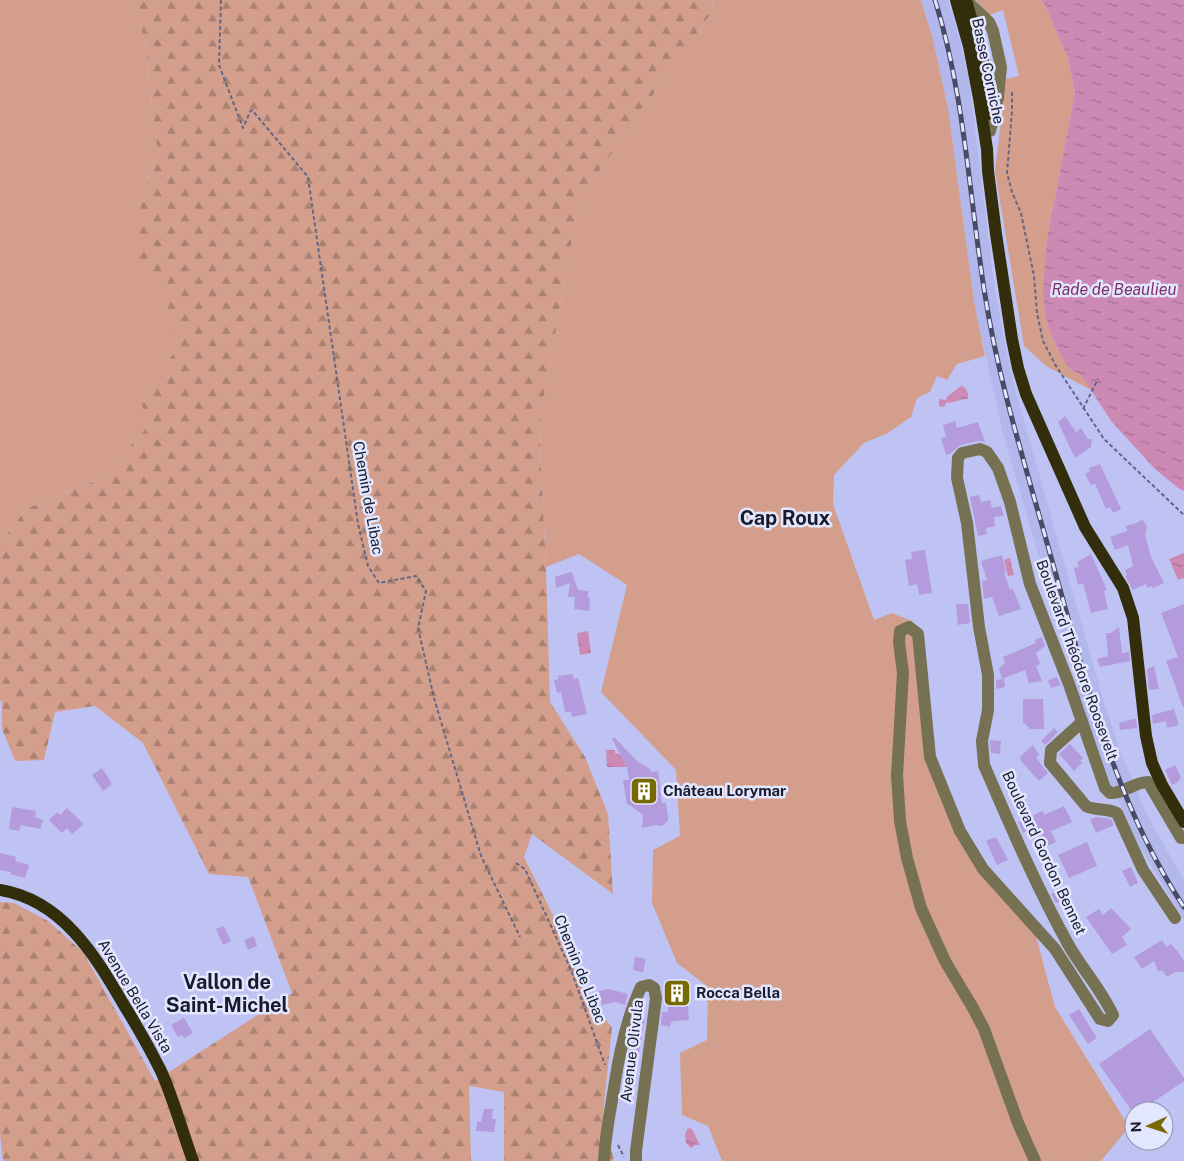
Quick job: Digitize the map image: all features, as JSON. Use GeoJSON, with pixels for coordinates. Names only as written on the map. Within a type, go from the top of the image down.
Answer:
{"type":"FeatureCollection","features":[{"type":"Feature","properties":{"kind":"main road","name":"Basse Corniche"},"geometry":{"type":"LineString","coordinates":[[956,0],[974,68],[987,149],[988,171],[1004,294],[1012,339],[1026,394],[1085,527],[1123,588],[1129,602],[1133,618],[1146,736],[1152,763],[1162,785],[1184,822]]}},
{"type":"Feature","properties":{"kind":"main road","name":"Basse Corniche"},"geometry":{"type":"LineString","coordinates":[[966,0],[985,68],[990,131],[987,149]]}},
{"type":"Feature","properties":{"kind":"main road","name":"Avenue Bella Vista"},"geometry":{"type":"LineString","coordinates":[[0,890],[24,897],[49,910],[71,929],[92,952],[129,1013],[161,1073],[193,1161]]}},
{"type":"Feature","properties":{"kind":"street","name":"Boulevard Théodore Roosevelt"},"geometry":{"type":"LineString","coordinates":[[970,450],[980,449],[988,452],[998,468],[1010,502],[1030,584],[1107,792],[1116,793],[1141,782],[1148,782],[1182,838],[1184,838]]}},
{"type":"Feature","properties":{"kind":"street","name":"Boulevard Gordon Bennet"},"geometry":{"type":"LineString","coordinates":[[970,450],[962,453],[958,458],[957,478],[967,523],[979,627],[988,674],[988,710],[982,741],[984,765],[1044,898],[1069,946],[1108,1003],[1113,1015],[1108,1021],[1100,1018],[1054,949],[983,869],[960,831],[930,757],[918,634],[909,627],[900,631],[899,642],[903,673],[897,775],[900,821],[907,858],[921,908],[945,962],[984,1029],[1018,1123],[1035,1161]]}},
{"type":"Feature","properties":{"kind":"street"},"geometry":{"type":"LineString","coordinates":[[1082,722],[1051,750],[1050,763],[1086,806],[1110,810],[1116,813],[1143,870],[1176,918]]}},
{"type":"Feature","properties":{"kind":"street","name":"Avenue Olivula"},"geometry":{"type":"LineString","coordinates":[[604,1161],[606,1123],[624,1039],[634,1001],[641,987],[649,985],[654,988],[656,998],[636,1161]]}},
{"type":"Feature","properties":{"kind":"path","name":"Chemin de Libac"},"geometry":{"type":"LineString","coordinates":[[221,0],[219,65],[243,128],[252,110],[308,176],[357,515],[368,566],[379,583],[416,576],[426,592],[418,628],[434,698],[481,856],[520,937]]}},
{"type":"Feature","properties":{"kind":"path"},"geometry":{"type":"LineString","coordinates":[[1012,92],[1007,173],[1012,192],[1021,213],[1034,276],[1037,313],[1043,341],[1056,366],[1104,439],[1184,515]]}},
{"type":"Feature","properties":{"kind":"path"},"geometry":{"type":"LineString","coordinates":[[1083,409],[1098,379]]}},
{"type":"Feature","properties":{"kind":"path","name":"Chemin de Libac"},"geometry":{"type":"LineString","coordinates":[[516,862],[525,869],[571,970],[607,1071]]}},
{"type":"Feature","properties":{"kind":"shaded area"},"geometry":{"type":"Polygon","coordinates":[[[921,0],[948,0],[960,40],[970,87],[994,284],[1015,389],[1105,706],[1123,758],[1145,811],[1184,881],[1184,920],[1138,844],[1111,784],[1086,717],[1003,434],[974,301],[948,107],[933,40],[921,0]]]}},
{"type":"Feature","properties":{"kind":"green space"},"geometry":{"type":"Polygon","coordinates":[[[0,0],[133,0],[144,38],[158,156],[141,197],[178,345],[143,404],[150,424],[102,478],[26,509],[0,543],[0,0]]]}},
{"type":"Feature","properties":{"kind":"green space"},"geometry":{"type":"Polygon","coordinates":[[[133,0],[713,0],[712,12],[579,199],[539,425],[550,702],[585,757],[608,814],[613,894],[532,834],[524,857],[567,943],[585,996],[612,1027],[603,1114],[614,1161],[504,1161],[504,1092],[469,1086],[471,1161],[3,1161],[0,1135],[0,902],[14,903],[48,921],[83,952],[155,1081],[292,993],[248,877],[209,874],[143,743],[95,706],[55,712],[44,760],[15,761],[2,729],[2,702],[0,700],[0,543],[26,509],[102,478],[149,425],[142,405],[178,345],[162,287],[138,272],[141,197],[158,156],[144,38],[133,0]]]}},
{"type":"Feature","properties":{"kind":"green space"},"geometry":{"type":"Polygon","coordinates":[[[713,0],[921,0],[933,40],[948,108],[974,301],[985,356],[957,364],[947,380],[937,376],[930,392],[917,398],[911,417],[888,433],[864,443],[834,475],[833,504],[874,620],[892,613],[912,621],[920,636],[935,760],[964,830],[991,873],[1030,914],[1055,1007],[1124,1119],[1124,1133],[1101,1161],[722,1161],[708,1126],[682,1115],[680,1053],[707,1040],[708,987],[677,963],[652,903],[653,850],[680,836],[676,770],[601,692],[627,585],[579,554],[546,567],[539,425],[579,199],[712,12],[713,0]]]}},
{"type":"Feature","properties":{"kind":"green space"},"geometry":{"type":"Polygon","coordinates":[[[976,0],[1041,0],[1045,5],[1068,58],[1075,93],[1047,239],[1045,314],[1050,332],[1062,358],[1071,370],[1082,376],[1093,391],[1046,366],[1024,346],[995,171],[1006,79],[1019,76],[1003,10],[989,15],[976,0]]]}},
{"type":"Feature","properties":{"kind":"water","name":"Rade de Beaulieu"},"geometry":{"type":"Polygon","coordinates":[[[1041,0],[1184,0],[1184,491],[1154,468],[1111,421],[1082,376],[1071,370],[1062,358],[1050,332],[1045,314],[1043,292],[1047,239],[1075,93],[1068,58],[1045,5],[1041,0]]]}},
{"type":"Feature","properties":{"kind":"water"},"geometry":{"type":"Polygon","coordinates":[[[961,386],[967,391],[968,399],[947,402],[944,407],[939,406],[939,399],[946,400],[947,397],[961,386]]]}},
{"type":"Feature","properties":{"kind":"water"},"geometry":{"type":"Polygon","coordinates":[[[1184,553],[1184,578],[1178,580],[1169,559],[1184,553]]]}},
{"type":"Feature","properties":{"kind":"water"},"geometry":{"type":"Polygon","coordinates":[[[1010,558],[1014,575],[1008,576],[1004,560],[1010,558]]]}},
{"type":"Feature","properties":{"kind":"water"},"geometry":{"type":"Polygon","coordinates":[[[588,631],[591,653],[580,655],[577,634],[588,631]]]}},
{"type":"Feature","properties":{"kind":"water"},"geometry":{"type":"Polygon","coordinates":[[[606,750],[615,750],[615,753],[620,754],[627,767],[607,767],[606,750]]]}},
{"type":"Feature","properties":{"kind":"water"},"geometry":{"type":"Polygon","coordinates":[[[688,1128],[692,1129],[700,1145],[695,1145],[691,1148],[686,1143],[685,1134],[688,1128]]]}},
{"type":"Feature","properties":{"kind":"building"},"geometry":{"type":"Polygon","coordinates":[[[1065,416],[1076,432],[1081,428],[1088,439],[1092,439],[1091,447],[1075,458],[1058,422],[1065,416]]]}},
{"type":"Feature","properties":{"kind":"building"},"geometry":{"type":"Polygon","coordinates":[[[955,421],[957,428],[978,422],[985,442],[978,441],[960,445],[946,455],[941,438],[946,437],[943,425],[955,421]]]}},
{"type":"Feature","properties":{"kind":"building"},"geometry":{"type":"Polygon","coordinates":[[[1100,464],[1121,509],[1113,513],[1110,507],[1106,509],[1095,484],[1091,485],[1085,474],[1090,471],[1089,468],[1100,464]]]}},
{"type":"Feature","properties":{"kind":"building"},"geometry":{"type":"Polygon","coordinates":[[[979,495],[981,502],[990,500],[992,508],[1001,506],[1004,516],[994,517],[995,526],[986,528],[987,534],[978,536],[970,497],[979,495]]]}},
{"type":"Feature","properties":{"kind":"building"},"geometry":{"type":"Polygon","coordinates":[[[1142,519],[1147,526],[1145,535],[1151,557],[1164,583],[1153,588],[1152,586],[1147,588],[1146,584],[1133,590],[1125,576],[1127,575],[1125,570],[1133,566],[1128,545],[1115,550],[1110,537],[1127,531],[1126,526],[1137,523],[1142,519]]]}},
{"type":"Feature","properties":{"kind":"building"},"geometry":{"type":"Polygon","coordinates":[[[925,550],[932,593],[919,595],[917,584],[909,586],[905,560],[912,559],[911,552],[925,550]]]}},
{"type":"Feature","properties":{"kind":"building"},"geometry":{"type":"Polygon","coordinates":[[[1091,554],[1107,590],[1104,591],[1108,609],[1091,613],[1083,583],[1078,585],[1074,568],[1079,567],[1077,562],[1091,554]]]}},
{"type":"Feature","properties":{"kind":"building"},"geometry":{"type":"Polygon","coordinates":[[[1002,555],[1006,572],[1004,573],[1010,590],[1013,589],[1021,609],[999,616],[992,597],[984,599],[982,581],[987,580],[981,561],[1002,555]]]}},
{"type":"Feature","properties":{"kind":"building"},"geometry":{"type":"Polygon","coordinates":[[[571,570],[578,590],[588,591],[588,598],[590,598],[589,611],[574,609],[575,597],[568,597],[570,583],[556,588],[555,577],[571,572],[571,570]]]}},
{"type":"Feature","properties":{"kind":"building"},"geometry":{"type":"Polygon","coordinates":[[[956,604],[968,604],[970,623],[958,625],[956,604]]]}},
{"type":"Feature","properties":{"kind":"building"},"geometry":{"type":"Polygon","coordinates":[[[1184,604],[1183,707],[1166,661],[1178,657],[1161,613],[1184,604]]]}},
{"type":"Feature","properties":{"kind":"building"},"geometry":{"type":"Polygon","coordinates":[[[1119,627],[1122,653],[1129,652],[1130,661],[1100,667],[1097,659],[1108,656],[1106,633],[1111,633],[1119,627]]]}},
{"type":"Feature","properties":{"kind":"building"},"geometry":{"type":"Polygon","coordinates":[[[1042,637],[1045,646],[1036,653],[1040,664],[1036,666],[1042,681],[1029,683],[1025,670],[1002,679],[999,668],[1005,663],[1003,657],[1036,643],[1035,640],[1042,637]]]}},
{"type":"Feature","properties":{"kind":"building"},"geometry":{"type":"Polygon","coordinates":[[[1154,666],[1159,689],[1149,690],[1147,669],[1154,666]]]}},
{"type":"Feature","properties":{"kind":"building"},"geometry":{"type":"Polygon","coordinates":[[[572,674],[574,679],[578,678],[587,714],[572,717],[571,712],[565,712],[561,692],[557,693],[554,680],[559,679],[558,676],[572,674]]]}},
{"type":"Feature","properties":{"kind":"building"},"geometry":{"type":"Polygon","coordinates":[[[1057,677],[1061,685],[1051,688],[1048,680],[1057,677]]]}},
{"type":"Feature","properties":{"kind":"building"},"geometry":{"type":"Polygon","coordinates":[[[1004,679],[1005,687],[996,689],[996,680],[1004,679]]]}},
{"type":"Feature","properties":{"kind":"building"},"geometry":{"type":"Polygon","coordinates":[[[1023,699],[1043,699],[1044,729],[1030,729],[1023,722],[1023,699]]]}},
{"type":"Feature","properties":{"kind":"building"},"geometry":{"type":"Polygon","coordinates":[[[1174,709],[1179,725],[1167,728],[1166,721],[1153,724],[1152,715],[1174,709]]]}},
{"type":"Feature","properties":{"kind":"building"},"geometry":{"type":"Polygon","coordinates":[[[1136,719],[1137,728],[1120,730],[1119,723],[1136,719]]]}},
{"type":"Feature","properties":{"kind":"building"},"geometry":{"type":"Polygon","coordinates":[[[1054,728],[1058,732],[1045,745],[1041,741],[1054,728]]]}},
{"type":"Feature","properties":{"kind":"building","name":"Château Lorymar"},"geometry":{"type":"Polygon","coordinates":[[[614,737],[638,762],[649,768],[651,772],[658,771],[662,803],[666,803],[668,818],[668,821],[662,826],[655,825],[642,828],[643,815],[630,805],[627,805],[623,780],[629,780],[627,767],[612,739],[614,737]]]}},
{"type":"Feature","properties":{"kind":"building"},"geometry":{"type":"Polygon","coordinates":[[[990,740],[1001,741],[1000,754],[991,753],[990,740]]]}},
{"type":"Feature","properties":{"kind":"building"},"geometry":{"type":"Polygon","coordinates":[[[1070,744],[1083,758],[1080,761],[1082,763],[1074,771],[1059,754],[1070,744]]]}},
{"type":"Feature","properties":{"kind":"building"},"geometry":{"type":"Polygon","coordinates":[[[1033,745],[1039,755],[1036,758],[1048,773],[1039,781],[1021,761],[1020,757],[1033,745]]]}},
{"type":"Feature","properties":{"kind":"building"},"geometry":{"type":"Polygon","coordinates":[[[1175,765],[1181,777],[1178,782],[1172,785],[1165,770],[1175,765]]]}},
{"type":"Feature","properties":{"kind":"building"},"geometry":{"type":"Polygon","coordinates":[[[102,768],[111,782],[111,785],[103,791],[92,775],[102,768]]]}},
{"type":"Feature","properties":{"kind":"building"},"geometry":{"type":"Polygon","coordinates":[[[1064,806],[1072,822],[1051,831],[1056,842],[1038,850],[1029,830],[1023,833],[1018,822],[1043,811],[1044,815],[1064,806]]]}},
{"type":"Feature","properties":{"kind":"building"},"geometry":{"type":"Polygon","coordinates":[[[12,807],[36,811],[35,817],[43,820],[40,829],[21,825],[19,831],[9,829],[12,807]]]}},
{"type":"Feature","properties":{"kind":"building"},"geometry":{"type":"Polygon","coordinates":[[[67,808],[84,824],[72,834],[67,828],[62,833],[49,820],[58,812],[60,815],[67,808]]]}},
{"type":"Feature","properties":{"kind":"building"},"geometry":{"type":"Polygon","coordinates":[[[1098,817],[1111,819],[1114,825],[1096,833],[1090,819],[1098,817]]]}},
{"type":"Feature","properties":{"kind":"building"},"geometry":{"type":"Polygon","coordinates":[[[996,837],[1008,860],[997,865],[986,841],[996,837]]]}},
{"type":"Feature","properties":{"kind":"building"},"geometry":{"type":"Polygon","coordinates":[[[1087,842],[1097,866],[1069,878],[1058,855],[1087,842]]]}},
{"type":"Feature","properties":{"kind":"building"},"geometry":{"type":"Polygon","coordinates":[[[0,853],[16,857],[15,861],[29,865],[25,878],[0,870],[0,853]]]}},
{"type":"Feature","properties":{"kind":"building"},"geometry":{"type":"Polygon","coordinates":[[[1131,867],[1138,883],[1130,887],[1122,871],[1131,867]]]}},
{"type":"Feature","properties":{"kind":"building"},"geometry":{"type":"Polygon","coordinates":[[[1063,889],[1066,898],[1056,903],[1051,894],[1063,889]]]}},
{"type":"Feature","properties":{"kind":"building"},"geometry":{"type":"Polygon","coordinates":[[[1111,908],[1131,929],[1122,937],[1127,945],[1112,954],[1086,917],[1099,909],[1103,915],[1111,908]]]}},
{"type":"Feature","properties":{"kind":"building"},"geometry":{"type":"Polygon","coordinates":[[[224,926],[231,941],[223,945],[216,929],[224,926]]]}},
{"type":"Feature","properties":{"kind":"building"},"geometry":{"type":"Polygon","coordinates":[[[254,936],[257,946],[248,950],[244,940],[254,936]]]}},
{"type":"Feature","properties":{"kind":"building"},"geometry":{"type":"Polygon","coordinates":[[[1162,940],[1166,947],[1171,944],[1178,952],[1184,961],[1184,972],[1175,972],[1167,977],[1163,971],[1158,971],[1154,961],[1142,969],[1134,957],[1162,940]]]}},
{"type":"Feature","properties":{"kind":"building"},"geometry":{"type":"Polygon","coordinates":[[[635,957],[646,959],[643,972],[633,970],[635,957]]]}},
{"type":"Feature","properties":{"kind":"building","name":"Rocca Bella"},"geometry":{"type":"Polygon","coordinates":[[[677,979],[686,983],[689,1020],[671,1022],[670,1027],[661,1025],[662,1012],[668,1012],[667,983],[673,983],[677,979]]]}},
{"type":"Feature","properties":{"kind":"building"},"geometry":{"type":"Polygon","coordinates":[[[608,989],[628,994],[625,1005],[615,1002],[602,1005],[599,991],[608,989]]]}},
{"type":"Feature","properties":{"kind":"building"},"geometry":{"type":"Polygon","coordinates":[[[1079,1009],[1097,1038],[1088,1044],[1069,1015],[1079,1009]]]}},
{"type":"Feature","properties":{"kind":"building"},"geometry":{"type":"Polygon","coordinates":[[[638,1017],[645,1018],[637,1064],[627,1062],[638,1017]]]}},
{"type":"Feature","properties":{"kind":"building"},"geometry":{"type":"Polygon","coordinates":[[[184,1018],[193,1033],[184,1038],[182,1035],[178,1037],[171,1025],[184,1018]]]}},
{"type":"Feature","properties":{"kind":"building"},"geometry":{"type":"Polygon","coordinates":[[[1150,1029],[1184,1078],[1184,1081],[1155,1101],[1125,1101],[1099,1064],[1150,1029]]]}},
{"type":"Feature","properties":{"kind":"building"},"geometry":{"type":"Polygon","coordinates":[[[484,1109],[493,1109],[492,1119],[496,1119],[494,1132],[476,1131],[477,1122],[481,1122],[484,1109]]]}},
{"type":"Feature","properties":{"kind":"railway"},"geometry":{"type":"LineString","coordinates":[[935,0],[945,36],[960,109],[985,295],[1014,427],[1076,648],[1104,738],[1138,825],[1184,907]]}},
{"type":"Feature","properties":{"kind":"place","name":"Château Lorymar"},"geometry":{"type":"Point","coordinates":[644,791]}},
{"type":"Feature","properties":{"kind":"place","name":"Rocca Bella"},"geometry":{"type":"Point","coordinates":[677,993]}},
{"type":"Feature","properties":{"kind":"district","name":"Cap Roux"},"geometry":{"type":"Point","coordinates":[785,518]}},
{"type":"Feature","properties":{"kind":"district","name":"Vallon de Saint-Michel"},"geometry":{"type":"Point","coordinates":[227,994]}}]}
